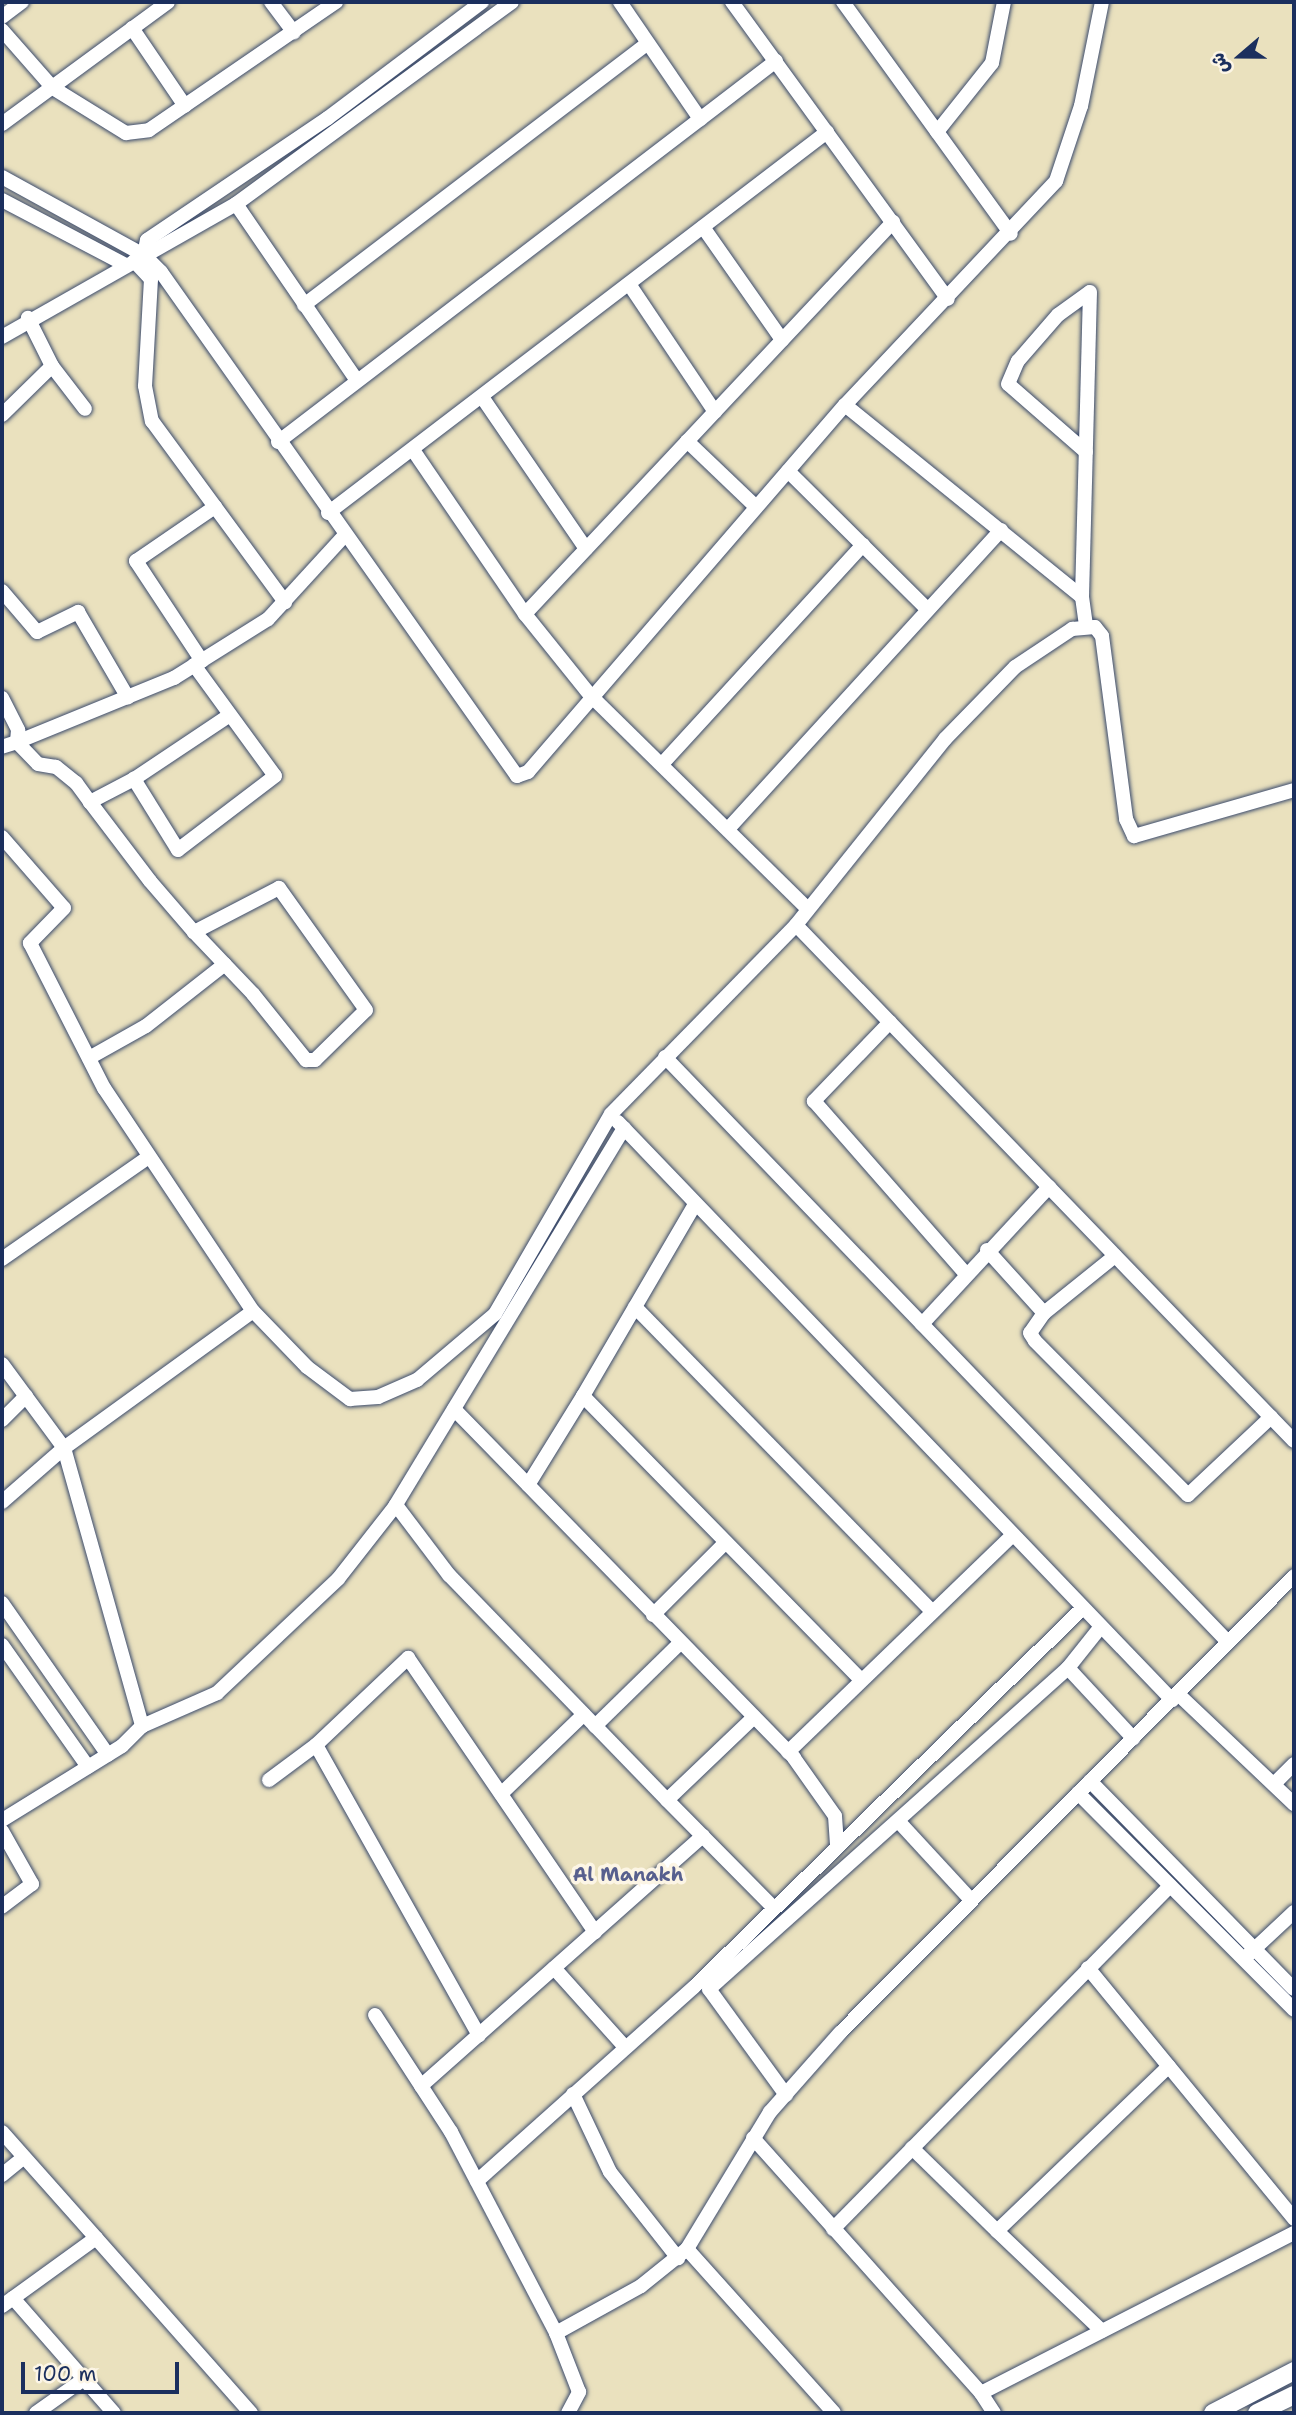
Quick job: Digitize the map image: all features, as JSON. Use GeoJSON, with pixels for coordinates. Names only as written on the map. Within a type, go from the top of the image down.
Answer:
{"type":"FeatureCollection","features":[{"type":"Feature","properties":{"kind":"main road"},"geometry":{"type":"LineString","coordinates":[[1213,2413],[1294,2371]]}},
{"type":"Feature","properties":{"kind":"main road"},"geometry":{"type":"LineString","coordinates":[[1257,2413],[1294,2395]]}},
{"type":"Feature","properties":{"kind":"street"},"geometry":{"type":"LineString","coordinates":[[2,17],[22,2]]}},
{"type":"Feature","properties":{"kind":"street"},"geometry":{"type":"LineString","coordinates":[[2,124],[167,2]]}},
{"type":"Feature","properties":{"kind":"street"},"geometry":{"type":"LineString","coordinates":[[271,2],[294,32]]}},
{"type":"Feature","properties":{"kind":"street"},"geometry":{"type":"LineString","coordinates":[[2,30],[53,88],[126,133],[149,130],[336,2]]}},
{"type":"Feature","properties":{"kind":"street"},"geometry":{"type":"LineString","coordinates":[[134,260],[147,240],[328,118],[482,2]]}},
{"type":"Feature","properties":{"kind":"street"},"geometry":{"type":"LineString","coordinates":[[2,337],[14,326],[134,260],[157,254],[236,204],[512,2]]}},
{"type":"Feature","properties":{"kind":"street"},"geometry":{"type":"LineString","coordinates":[[620,2],[700,119]]}},
{"type":"Feature","properties":{"kind":"street"},"geometry":{"type":"LineString","coordinates":[[732,2],[948,299]]}},
{"type":"Feature","properties":{"kind":"street"},"geometry":{"type":"LineString","coordinates":[[843,2],[1011,234]]}},
{"type":"Feature","properties":{"kind":"street"},"geometry":{"type":"LineString","coordinates":[[937,132],[992,63],[1003,2]]}},
{"type":"Feature","properties":{"kind":"street"},"geometry":{"type":"LineString","coordinates":[[2,200],[134,260],[278,442],[517,776],[528,772],[845,405],[1011,234],[1056,181],[1081,106],[1102,2]]}},
{"type":"Feature","properties":{"kind":"street"},"geometry":{"type":"LineString","coordinates":[[132,28],[186,106]]}},
{"type":"Feature","properties":{"kind":"street"},"geometry":{"type":"LineString","coordinates":[[304,305],[648,43]]}},
{"type":"Feature","properties":{"kind":"street"},"geometry":{"type":"LineString","coordinates":[[278,442],[776,61]]}},
{"type":"Feature","properties":{"kind":"street"},"geometry":{"type":"LineString","coordinates":[[328,513],[827,132]]}},
{"type":"Feature","properties":{"kind":"street"},"geometry":{"type":"LineString","coordinates":[[2,177],[134,260],[151,279],[145,386],[152,421],[285,602]]}},
{"type":"Feature","properties":{"kind":"street"},"geometry":{"type":"LineString","coordinates":[[236,204],[357,381]]}},
{"type":"Feature","properties":{"kind":"street"},"geometry":{"type":"LineString","coordinates":[[525,614],[893,222]]}},
{"type":"Feature","properties":{"kind":"street"},"geometry":{"type":"LineString","coordinates":[[703,227],[782,340]]}},
{"type":"Feature","properties":{"kind":"street"},"geometry":{"type":"LineString","coordinates":[[629,284],[715,412]]}},
{"type":"Feature","properties":{"kind":"street"},"geometry":{"type":"LineString","coordinates":[[1086,452],[1008,384],[1018,361],[1058,315],[1090,292],[1086,452],[1082,597],[1086,625],[1102,636],[1126,819],[1134,836],[1294,790]]}},
{"type":"Feature","properties":{"kind":"street"},"geometry":{"type":"LineString","coordinates":[[2,316],[14,326]]}},
{"type":"Feature","properties":{"kind":"street"},"geometry":{"type":"LineString","coordinates":[[28,318],[52,366],[85,409]]}},
{"type":"Feature","properties":{"kind":"street"},"geometry":{"type":"LineString","coordinates":[[2,415],[52,366]]}},
{"type":"Feature","properties":{"kind":"street"},"geometry":{"type":"LineString","coordinates":[[482,397],[586,549]]}},
{"type":"Feature","properties":{"kind":"street"},"geometry":{"type":"LineString","coordinates":[[845,405],[1082,597]]}},
{"type":"Feature","properties":{"kind":"street"},"geometry":{"type":"LineString","coordinates":[[687,441],[756,507]]}},
{"type":"Feature","properties":{"kind":"street"},"geometry":{"type":"LineString","coordinates":[[413,450],[525,614],[591,696],[728,828],[730,839],[807,908]]}},
{"type":"Feature","properties":{"kind":"street"},"geometry":{"type":"LineString","coordinates":[[788,471],[928,610]]}},
{"type":"Feature","properties":{"kind":"street"},"geometry":{"type":"LineString","coordinates":[[134,779],[178,850],[275,776],[230,715],[136,561],[215,507]]}},
{"type":"Feature","properties":{"kind":"street"},"geometry":{"type":"LineString","coordinates":[[728,828],[1001,530]]}},
{"type":"Feature","properties":{"kind":"street"},"geometry":{"type":"LineString","coordinates":[[2,747],[128,698],[198,663],[285,602],[344,537]]}},
{"type":"Feature","properties":{"kind":"street"},"geometry":{"type":"LineString","coordinates":[[663,763],[863,545]]}},
{"type":"Feature","properties":{"kind":"street"},"geometry":{"type":"LineString","coordinates":[[2,591],[37,632],[78,612],[128,698]]}},
{"type":"Feature","properties":{"kind":"street"},"geometry":{"type":"LineString","coordinates":[[2,837],[64,908],[30,943],[89,1058],[149,1157],[253,1311],[307,1367],[350,1399],[378,1398],[417,1380],[495,1314],[611,1114],[796,925],[945,739],[1014,667],[1051,639],[1086,625]]}},
{"type":"Feature","properties":{"kind":"street"},"geometry":{"type":"LineString","coordinates":[[2,698],[18,730],[17,742],[38,764],[56,767],[76,782],[194,932],[225,964],[306,1060],[321,1055],[366,1010],[279,888],[194,932]]}},
{"type":"Feature","properties":{"kind":"street"},"geometry":{"type":"LineString","coordinates":[[90,802],[134,779],[155,759],[230,715]]}},
{"type":"Feature","properties":{"kind":"street"},"geometry":{"type":"LineString","coordinates":[[796,925],[1294,1441]]}},
{"type":"Feature","properties":{"kind":"street"},"geometry":{"type":"LineString","coordinates":[[89,1058],[146,1026],[225,964]]}},
{"type":"Feature","properties":{"kind":"street"},"geometry":{"type":"LineString","coordinates":[[890,1022],[814,1101],[964,1272]]}},
{"type":"Feature","properties":{"kind":"street"},"geometry":{"type":"LineString","coordinates":[[665,1056],[1227,1641]]}},
{"type":"Feature","properties":{"kind":"street"},"geometry":{"type":"LineString","coordinates":[[611,1114],[1099,1629],[1275,1783],[1294,1804]]}},
{"type":"Feature","properties":{"kind":"street"},"geometry":{"type":"LineString","coordinates":[[2,1820],[108,1755],[142,1726],[217,1693],[338,1579],[396,1505],[624,1128]]}},
{"type":"Feature","properties":{"kind":"street"},"geometry":{"type":"LineString","coordinates":[[2,1259],[149,1157]]}},
{"type":"Feature","properties":{"kind":"street"},"geometry":{"type":"LineString","coordinates":[[922,1324],[964,1272],[1049,1187]]}},
{"type":"Feature","properties":{"kind":"street"},"geometry":{"type":"LineString","coordinates":[[528,1485],[695,1204]]}},
{"type":"Feature","properties":{"kind":"street"},"geometry":{"type":"LineString","coordinates":[[987,1250],[1044,1313]]}},
{"type":"Feature","properties":{"kind":"street"},"geometry":{"type":"LineString","coordinates":[[1115,1256],[1044,1313],[1030,1333],[1035,1340],[1188,1495],[1271,1417]]}},
{"type":"Feature","properties":{"kind":"street"},"geometry":{"type":"LineString","coordinates":[[635,1307],[932,1611]]}},
{"type":"Feature","properties":{"kind":"street"},"geometry":{"type":"LineString","coordinates":[[2,1502],[64,1448],[253,1311]]}},
{"type":"Feature","properties":{"kind":"street"},"geometry":{"type":"LineString","coordinates":[[2,1364],[64,1448],[142,1726]]}},
{"type":"Feature","properties":{"kind":"street"},"geometry":{"type":"LineString","coordinates":[[2,1420],[26,1396]]}},
{"type":"Feature","properties":{"kind":"street"},"geometry":{"type":"LineString","coordinates":[[583,1396],[861,1680]]}},
{"type":"Feature","properties":{"kind":"street"},"geometry":{"type":"LineString","coordinates":[[454,1409],[788,1752],[835,1816],[837,1843]]}},
{"type":"Feature","properties":{"kind":"street"},"geometry":{"type":"LineString","coordinates":[[396,1505],[449,1575],[773,1907]]}},
{"type":"Feature","properties":{"kind":"street"},"geometry":{"type":"LineString","coordinates":[[788,1752],[1011,1537]]}},
{"type":"Feature","properties":{"kind":"street"},"geometry":{"type":"LineString","coordinates":[[653,1615],[726,1542]]}},
{"type":"Feature","properties":{"kind":"street"},"geometry":{"type":"LineString","coordinates":[[556,2333],[683,2253],[753,2138],[786,2095],[971,1900],[1294,1576]]}},
{"type":"Feature","properties":{"kind":"street"},"geometry":{"type":"LineString","coordinates":[[2,1603],[108,1755]]}},
{"type":"Feature","properties":{"kind":"street"},"geometry":{"type":"LineString","coordinates":[[477,2181],[625,2047],[1081,1610]]}},
{"type":"Feature","properties":{"kind":"street"},"geometry":{"type":"LineString","coordinates":[[786,2095],[709,1989],[899,1822],[1068,1668],[1099,1629]]}},
{"type":"Feature","properties":{"kind":"street"},"geometry":{"type":"LineString","coordinates":[[595,1726],[680,1643]]}},
{"type":"Feature","properties":{"kind":"street"},"geometry":{"type":"LineString","coordinates":[[2,1646],[88,1767]]}},
{"type":"Feature","properties":{"kind":"street"},"geometry":{"type":"LineString","coordinates":[[269,1780],[316,1745],[408,1658],[594,1932]]}},
{"type":"Feature","properties":{"kind":"street"},"geometry":{"type":"LineString","coordinates":[[1068,1668],[1133,1738]]}},
{"type":"Feature","properties":{"kind":"street"},"geometry":{"type":"LineString","coordinates":[[500,1794],[584,1714]]}},
{"type":"Feature","properties":{"kind":"street"},"geometry":{"type":"LineString","coordinates":[[667,1800],[754,1717]]}},
{"type":"Feature","properties":{"kind":"street"},"geometry":{"type":"LineString","coordinates":[[316,1745],[479,2035]]}},
{"type":"Feature","properties":{"kind":"street"},"geometry":{"type":"LineString","coordinates":[[1275,1783],[1294,1764]]}},
{"type":"Feature","properties":{"kind":"street"},"geometry":{"type":"LineString","coordinates":[[1090,1781],[1294,1989]]}},
{"type":"Feature","properties":{"kind":"street"},"geometry":{"type":"LineString","coordinates":[[1078,1793],[1294,2010]]}},
{"type":"Feature","properties":{"kind":"street"},"geometry":{"type":"LineString","coordinates":[[899,1822],[971,1900]]}},
{"type":"Feature","properties":{"kind":"street"},"geometry":{"type":"LineString","coordinates":[[2,1832],[32,1884],[2,1907]]}},
{"type":"Feature","properties":{"kind":"street"},"geometry":{"type":"LineString","coordinates":[[421,2086],[703,1836]]}},
{"type":"Feature","properties":{"kind":"street"},"geometry":{"type":"LineString","coordinates":[[833,2229],[1170,1886]]}},
{"type":"Feature","properties":{"kind":"street"},"geometry":{"type":"LineString","coordinates":[[1243,1959],[1294,1912]]}},
{"type":"Feature","properties":{"kind":"street"},"geometry":{"type":"LineString","coordinates":[[554,1968],[625,2047]]}},
{"type":"Feature","properties":{"kind":"street"},"geometry":{"type":"LineString","coordinates":[[1088,1968],[1294,2219]]}},
{"type":"Feature","properties":{"kind":"street"},"geometry":{"type":"LineString","coordinates":[[375,2015],[477,2181],[556,2333],[579,2392],[568,2413]]}},
{"type":"Feature","properties":{"kind":"street"},"geometry":{"type":"LineString","coordinates":[[997,2231],[1169,2066]]}},
{"type":"Feature","properties":{"kind":"street"},"geometry":{"type":"LineString","coordinates":[[573,2094],[610,2172],[834,2413]]}},
{"type":"Feature","properties":{"kind":"street"},"geometry":{"type":"LineString","coordinates":[[2,2132],[251,2413]]}},
{"type":"Feature","properties":{"kind":"street"},"geometry":{"type":"LineString","coordinates":[[753,2138],[981,2393],[994,2413]]}},
{"type":"Feature","properties":{"kind":"street"},"geometry":{"type":"LineString","coordinates":[[912,2148],[1102,2331]]}},
{"type":"Feature","properties":{"kind":"street"},"geometry":{"type":"LineString","coordinates":[[2,2175],[24,2157]]}},
{"type":"Feature","properties":{"kind":"street"},"geometry":{"type":"LineString","coordinates":[[981,2393],[1294,2233]]}},
{"type":"Feature","properties":{"kind":"street"},"geometry":{"type":"LineString","coordinates":[[96,2238],[7,2302],[114,2413]]}},
{"type":"Feature","properties":{"kind":"street"},"geometry":{"type":"LineString","coordinates":[[36,2413],[84,2379]]}},
{"type":"Feature","properties":{"kind":"district","name":"Al Manakh"},"geometry":{"type":"Point","coordinates":[628,1875]}}]}
